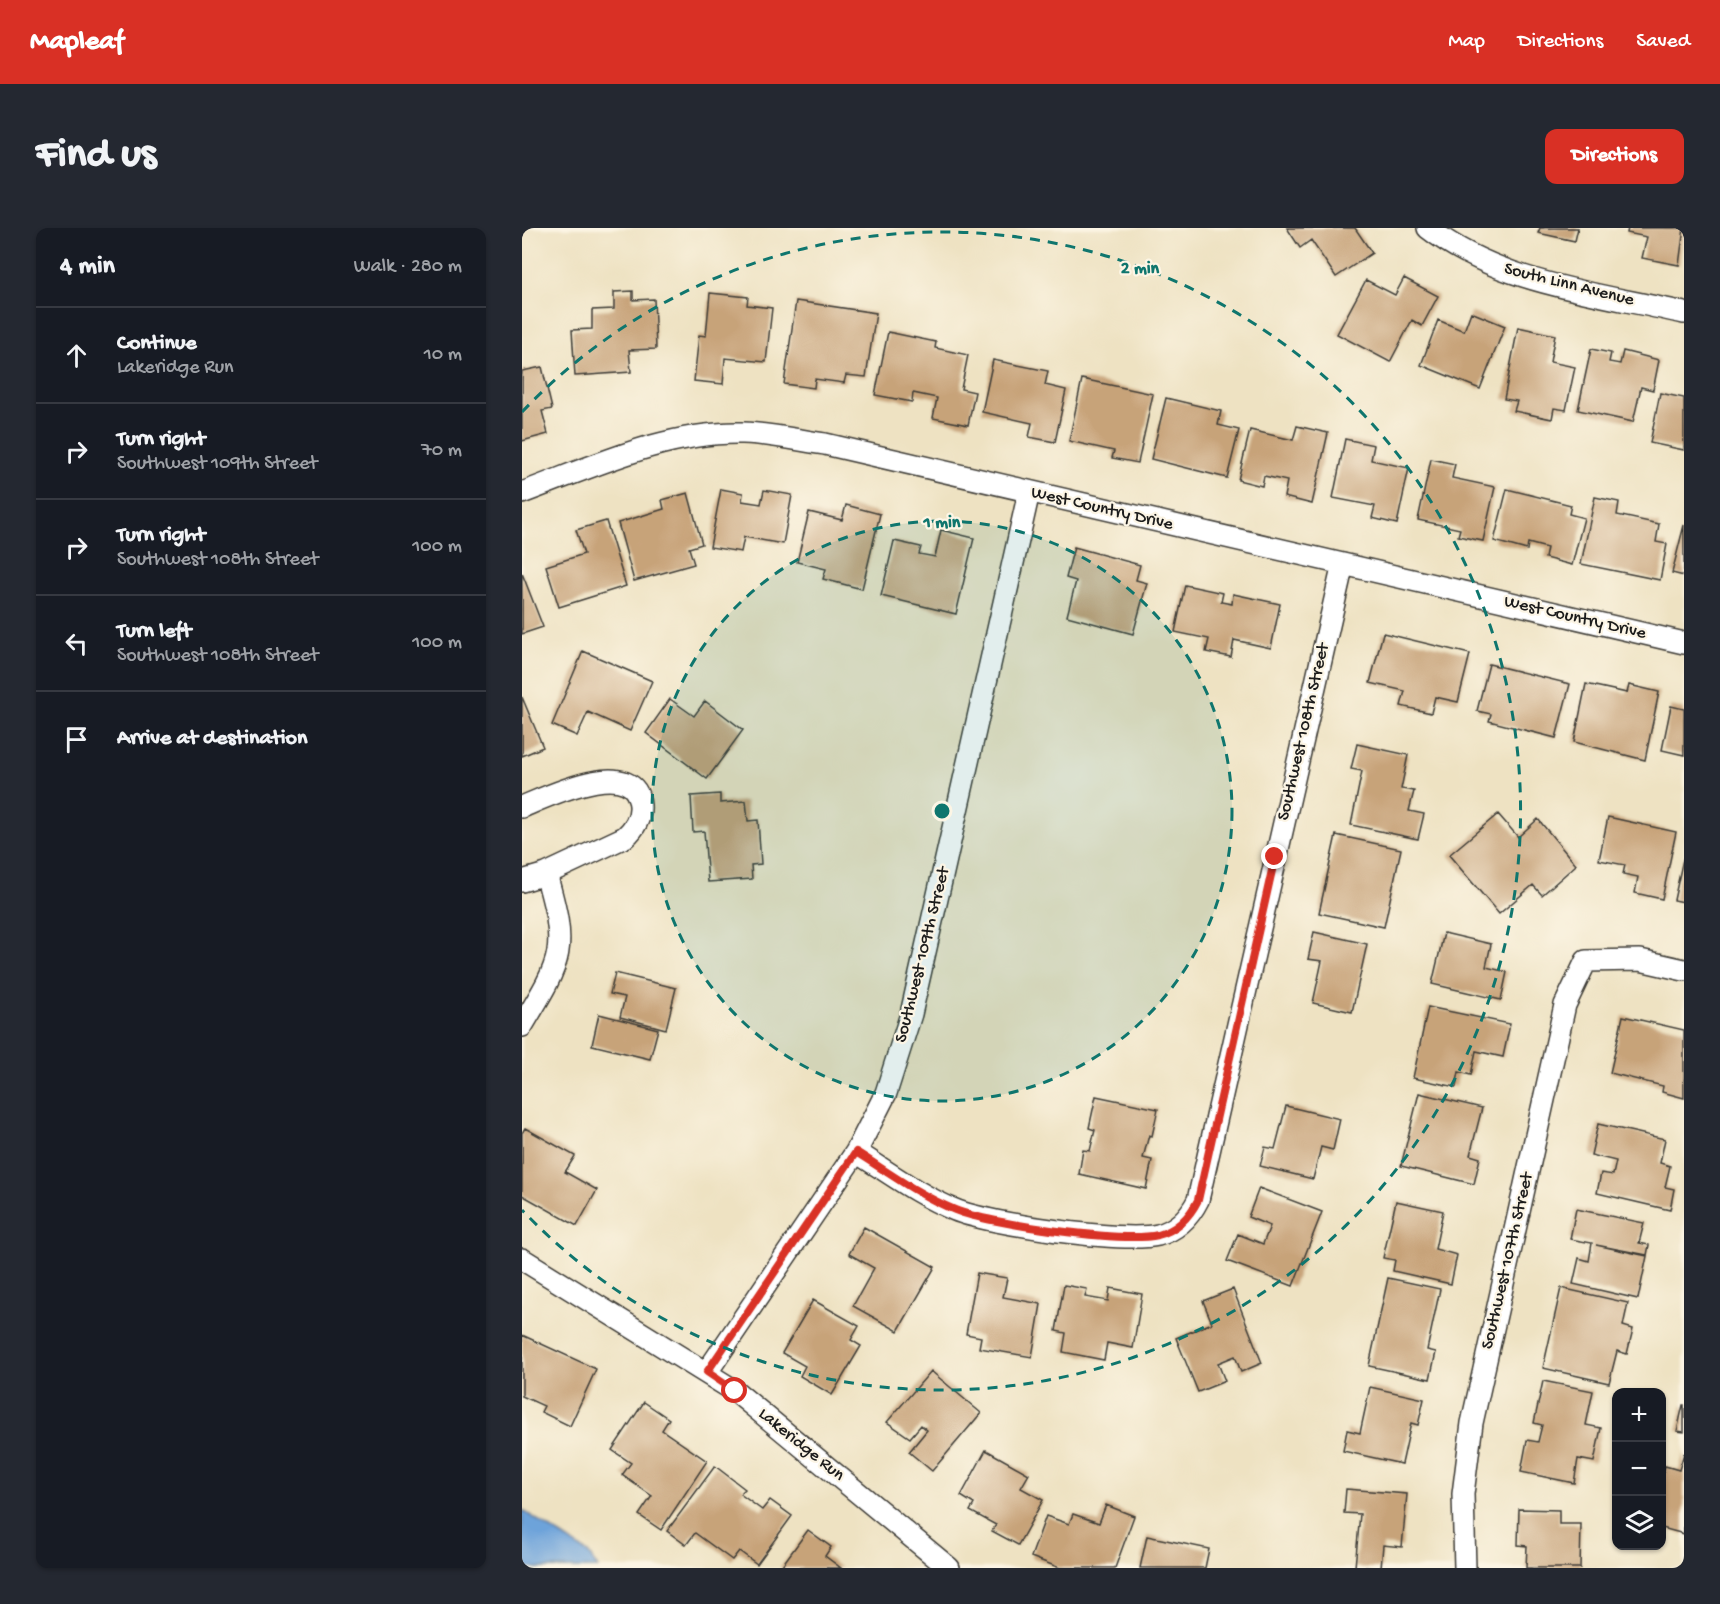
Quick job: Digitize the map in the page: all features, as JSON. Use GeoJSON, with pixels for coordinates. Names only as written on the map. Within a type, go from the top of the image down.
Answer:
{"type":"FeatureCollection","features":[{"type":"Feature","properties":{"kind":"street","name":"South Linn Avenue"},"geometry":{"type":"LineString","coordinates":[[1428,228],[1461,252],[1513,274],[1684,313]]}},
{"type":"Feature","properties":{"kind":"street","name":"West Country Drive"},"geometry":{"type":"LineString","coordinates":[[522,493],[616,457],[665,443],[742,433],[825,444],[1684,643]]}},
{"type":"Feature","properties":{"kind":"street","name":"Southwest 109th Street"},"geometry":{"type":"LineString","coordinates":[[707,1372],[856,1152],[886,1093],[911,1014],[1029,492]]}},
{"type":"Feature","properties":{"kind":"street","name":"Southwest 108th Street"},"geometry":{"type":"LineString","coordinates":[[856,1152],[935,1201],[956,1211],[1017,1225],[1123,1237],[1158,1235],[1172,1230],[1192,1211],[1198,1200],[1342,564]]}},
{"type":"Feature","properties":{"kind":"street"},"geometry":{"type":"LineString","coordinates":[[522,807],[579,784],[611,779],[625,783],[635,791],[640,800],[641,812],[637,823],[625,837],[546,874],[522,881]]}},
{"type":"Feature","properties":{"kind":"street"},"geometry":{"type":"LineString","coordinates":[[522,1026],[552,973],[560,949],[560,921],[546,874]]}},
{"type":"Feature","properties":{"kind":"street","name":"Southwest 107th Street"},"geometry":{"type":"LineString","coordinates":[[1466,1568],[1463,1494],[1472,1423],[1565,1005],[1586,961],[1640,960],[1684,970]]}},
{"type":"Feature","properties":{"kind":"street","name":"Lakeridge Run"},"geometry":{"type":"LineString","coordinates":[[522,1259],[735,1391],[949,1568]]}},
{"type":"Feature","properties":{"kind":"water"},"geometry":{"type":"Polygon","coordinates":[[[522,1510],[588,1553],[598,1568],[522,1568],[522,1510]]]}},
{"type":"Feature","properties":{"kind":"building"},"geometry":{"type":"Polygon","coordinates":[[[1287,228],[1355,228],[1372,253],[1336,277],[1311,240],[1300,248],[1287,228]]]}},
{"type":"Feature","properties":{"kind":"building"},"geometry":{"type":"Polygon","coordinates":[[[1540,228],[1578,228],[1575,241],[1538,233],[1540,228]]]}},
{"type":"Feature","properties":{"kind":"building"},"geometry":{"type":"Polygon","coordinates":[[[1628,228],[1684,228],[1679,265],[1642,258],[1647,237],[1627,233],[1628,228]]]}},
{"type":"Feature","properties":{"kind":"building"},"geometry":{"type":"Polygon","coordinates":[[[1404,278],[1438,296],[1422,326],[1412,320],[1390,362],[1337,334],[1366,280],[1395,295],[1404,278]]]}},
{"type":"Feature","properties":{"kind":"building"},"geometry":{"type":"Polygon","coordinates":[[[633,291],[633,300],[654,299],[656,349],[629,350],[631,372],[575,376],[572,330],[592,329],[592,310],[614,309],[614,292],[633,291]]]}},
{"type":"Feature","properties":{"kind":"building"},"geometry":{"type":"Polygon","coordinates":[[[710,293],[748,297],[747,305],[772,308],[766,362],[725,358],[723,384],[694,381],[699,335],[706,336],[710,293]]]}},
{"type":"Feature","properties":{"kind":"building"},"geometry":{"type":"Polygon","coordinates":[[[796,301],[876,313],[866,377],[846,375],[844,383],[815,379],[814,388],[784,384],[796,301]]]}},
{"type":"Feature","properties":{"kind":"building"},"geometry":{"type":"Polygon","coordinates":[[[1471,312],[1505,326],[1480,389],[1421,365],[1438,320],[1464,331],[1471,312]]]}},
{"type":"Feature","properties":{"kind":"building"},"geometry":{"type":"Polygon","coordinates":[[[1518,327],[1555,335],[1550,362],[1575,367],[1566,410],[1554,408],[1552,419],[1514,411],[1517,401],[1504,399],[1518,327]]]}},
{"type":"Feature","properties":{"kind":"building"},"geometry":{"type":"Polygon","coordinates":[[[888,332],[936,342],[935,348],[968,355],[961,389],[975,392],[968,425],[933,418],[937,398],[913,393],[912,402],[875,395],[888,332]]]}},
{"type":"Feature","properties":{"kind":"building"},"geometry":{"type":"Polygon","coordinates":[[[1591,349],[1611,353],[1609,362],[1620,364],[1623,351],[1659,360],[1653,390],[1641,387],[1633,422],[1578,410],[1591,349]]]}},
{"type":"Feature","properties":{"kind":"building"},"geometry":{"type":"Polygon","coordinates":[[[993,360],[1048,371],[1045,385],[1066,390],[1055,442],[1029,437],[1032,423],[982,412],[993,360]]]}},
{"type":"Feature","properties":{"kind":"building"},"geometry":{"type":"Polygon","coordinates":[[[542,367],[552,409],[542,411],[548,434],[522,441],[522,371],[542,367]]]}},
{"type":"Feature","properties":{"kind":"building"},"geometry":{"type":"Polygon","coordinates":[[[1082,379],[1153,394],[1138,463],[1112,458],[1114,451],[1069,441],[1082,379]]]}},
{"type":"Feature","properties":{"kind":"building"},"geometry":{"type":"Polygon","coordinates":[[[1660,393],[1684,398],[1684,450],[1650,443],[1660,393]]]}},
{"type":"Feature","properties":{"kind":"building"},"geometry":{"type":"Polygon","coordinates":[[[1166,398],[1221,411],[1218,425],[1239,430],[1227,478],[1151,459],[1166,398]]]}},
{"type":"Feature","properties":{"kind":"building"},"geometry":{"type":"Polygon","coordinates":[[[1297,426],[1328,433],[1312,504],[1284,497],[1287,481],[1264,476],[1262,486],[1238,480],[1250,430],[1293,440],[1297,426]]]}},
{"type":"Feature","properties":{"kind":"building"},"geometry":{"type":"Polygon","coordinates":[[[1345,439],[1374,445],[1371,460],[1409,468],[1397,524],[1372,518],[1375,506],[1333,498],[1345,439]]]}},
{"type":"Feature","properties":{"kind":"building"},"geometry":{"type":"Polygon","coordinates":[[[1431,459],[1455,464],[1452,478],[1495,487],[1483,541],[1458,536],[1460,529],[1418,520],[1431,459]]]}},
{"type":"Feature","properties":{"kind":"building"},"geometry":{"type":"Polygon","coordinates":[[[721,489],[743,493],[742,501],[761,504],[764,490],[792,495],[783,544],[744,537],[741,552],[710,547],[721,489]]]}},
{"type":"Feature","properties":{"kind":"building"},"geometry":{"type":"Polygon","coordinates":[[[1507,489],[1571,505],[1569,514],[1584,518],[1572,565],[1545,558],[1547,548],[1528,543],[1527,550],[1494,541],[1507,489]]]}},
{"type":"Feature","properties":{"kind":"building"},"geometry":{"type":"Polygon","coordinates":[[[688,493],[702,544],[689,548],[694,564],[634,581],[618,523],[664,509],[662,500],[688,493]]]}},
{"type":"Feature","properties":{"kind":"building"},"geometry":{"type":"Polygon","coordinates":[[[1595,497],[1619,502],[1617,515],[1659,524],[1656,542],[1667,544],[1660,580],[1581,564],[1595,497]]]}},
{"type":"Feature","properties":{"kind":"building"},"geometry":{"type":"Polygon","coordinates":[[[846,505],[880,514],[862,589],[823,579],[826,569],[797,562],[809,512],[842,520],[846,505]]]}},
{"type":"Feature","properties":{"kind":"building"},"geometry":{"type":"Polygon","coordinates":[[[606,521],[626,586],[559,607],[546,566],[584,554],[576,530],[606,521]]]}},
{"type":"Feature","properties":{"kind":"building"},"geometry":{"type":"Polygon","coordinates":[[[1684,525],[1684,576],[1672,573],[1684,525]]]}},
{"type":"Feature","properties":{"kind":"building"},"geometry":{"type":"Polygon","coordinates":[[[941,530],[974,538],[956,614],[881,596],[894,541],[921,547],[919,554],[935,557],[941,530]]]}},
{"type":"Feature","properties":{"kind":"building"},"geometry":{"type":"Polygon","coordinates":[[[1074,547],[1140,565],[1136,580],[1147,583],[1133,634],[1067,616],[1076,581],[1066,578],[1074,547]]]}},
{"type":"Feature","properties":{"kind":"building"},"geometry":{"type":"Polygon","coordinates":[[[522,573],[543,627],[522,634],[522,573]]]}},
{"type":"Feature","properties":{"kind":"building"},"geometry":{"type":"Polygon","coordinates":[[[1185,585],[1223,593],[1221,602],[1232,604],[1233,594],[1280,604],[1271,648],[1234,640],[1231,657],[1206,652],[1209,639],[1175,632],[1185,585]]]}},
{"type":"Feature","properties":{"kind":"building"},"geometry":{"type":"Polygon","coordinates":[[[1383,633],[1470,654],[1458,702],[1435,697],[1431,713],[1401,706],[1405,691],[1370,683],[1383,633]]]}},
{"type":"Feature","properties":{"kind":"building"},"geometry":{"type":"Polygon","coordinates":[[[583,651],[652,681],[630,731],[588,712],[577,736],[552,725],[583,651]]]}},
{"type":"Feature","properties":{"kind":"building"},"geometry":{"type":"Polygon","coordinates":[[[1489,664],[1570,684],[1556,738],[1489,721],[1491,714],[1477,711],[1489,664]]]}},
{"type":"Feature","properties":{"kind":"building"},"geometry":{"type":"Polygon","coordinates":[[[1586,684],[1627,693],[1629,685],[1659,692],[1645,760],[1574,742],[1586,684]]]}},
{"type":"Feature","properties":{"kind":"building"},"geometry":{"type":"Polygon","coordinates":[[[522,697],[543,747],[522,756],[522,697]]]}},
{"type":"Feature","properties":{"kind":"building"},"geometry":{"type":"Polygon","coordinates":[[[670,699],[694,716],[705,701],[743,730],[707,779],[646,733],[670,699]]]}},
{"type":"Feature","properties":{"kind":"building"},"geometry":{"type":"Polygon","coordinates":[[[1671,706],[1684,709],[1684,755],[1662,750],[1671,706]]]}},
{"type":"Feature","properties":{"kind":"building"},"geometry":{"type":"Polygon","coordinates":[[[1357,744],[1408,755],[1401,789],[1414,791],[1409,811],[1424,814],[1418,839],[1351,825],[1362,771],[1351,769],[1357,744]]]}},
{"type":"Feature","properties":{"kind":"building"},"geometry":{"type":"Polygon","coordinates":[[[720,794],[720,803],[746,801],[748,821],[758,820],[761,864],[751,865],[752,879],[708,882],[704,831],[693,832],[691,796],[720,794]]]}},
{"type":"Feature","properties":{"kind":"building"},"geometry":{"type":"Polygon","coordinates":[[[1498,814],[1518,837],[1538,819],[1576,865],[1542,895],[1533,885],[1499,914],[1449,855],[1498,814]]]}},
{"type":"Feature","properties":{"kind":"building"},"geometry":{"type":"Polygon","coordinates":[[[1608,817],[1676,832],[1662,899],[1635,893],[1638,877],[1623,874],[1625,865],[1599,860],[1608,817]]]}},
{"type":"Feature","properties":{"kind":"building"},"geometry":{"type":"Polygon","coordinates":[[[1336,835],[1401,849],[1384,927],[1319,913],[1336,835]]]}},
{"type":"Feature","properties":{"kind":"building"},"geometry":{"type":"Polygon","coordinates":[[[1684,859],[1684,902],[1674,900],[1684,859]]]}},
{"type":"Feature","properties":{"kind":"building"},"geometry":{"type":"Polygon","coordinates":[[[1314,932],[1367,944],[1352,1012],[1313,1003],[1322,961],[1308,959],[1314,932]]]}},
{"type":"Feature","properties":{"kind":"building"},"geometry":{"type":"Polygon","coordinates":[[[1444,933],[1491,944],[1486,967],[1507,972],[1501,1000],[1432,984],[1444,933]]]}},
{"type":"Feature","properties":{"kind":"building"},"geometry":{"type":"Polygon","coordinates":[[[615,973],[676,988],[666,1029],[620,1017],[625,997],[610,994],[615,973]]]}},
{"type":"Feature","properties":{"kind":"building"},"geometry":{"type":"Polygon","coordinates":[[[1428,1007],[1510,1024],[1503,1057],[1476,1051],[1471,1075],[1459,1072],[1456,1087],[1413,1078],[1428,1007]]]}},
{"type":"Feature","properties":{"kind":"building"},"geometry":{"type":"Polygon","coordinates":[[[599,1014],[658,1029],[650,1059],[592,1045],[599,1014]]]}},
{"type":"Feature","properties":{"kind":"building"},"geometry":{"type":"Polygon","coordinates":[[[1623,1016],[1684,1030],[1684,1098],[1662,1092],[1663,1086],[1610,1073],[1623,1016]]]}},
{"type":"Feature","properties":{"kind":"building"},"geometry":{"type":"Polygon","coordinates":[[[1419,1093],[1482,1108],[1470,1155],[1480,1158],[1474,1184],[1401,1166],[1419,1093]]]}},
{"type":"Feature","properties":{"kind":"building"},"geometry":{"type":"Polygon","coordinates":[[[1096,1096],[1158,1109],[1152,1136],[1149,1135],[1143,1158],[1152,1160],[1146,1189],[1079,1174],[1083,1150],[1090,1151],[1095,1130],[1089,1128],[1096,1096]]]}},
{"type":"Feature","properties":{"kind":"building"},"geometry":{"type":"Polygon","coordinates":[[[1286,1106],[1340,1119],[1333,1150],[1321,1147],[1313,1179],[1260,1166],[1265,1147],[1275,1149],[1286,1106]]]}},
{"type":"Feature","properties":{"kind":"building"},"geometry":{"type":"Polygon","coordinates":[[[1598,1124],[1665,1139],[1660,1163],[1670,1166],[1665,1187],[1674,1189],[1670,1210],[1597,1193],[1601,1173],[1613,1175],[1616,1161],[1591,1155],[1598,1124]]]}},
{"type":"Feature","properties":{"kind":"building"},"geometry":{"type":"Polygon","coordinates":[[[525,1128],[575,1156],[565,1172],[597,1190],[577,1226],[522,1195],[522,1133],[525,1128]]]}},
{"type":"Feature","properties":{"kind":"building"},"geometry":{"type":"Polygon","coordinates":[[[1259,1188],[1322,1212],[1293,1286],[1227,1261],[1238,1234],[1263,1244],[1270,1226],[1248,1217],[1259,1188]]]}},
{"type":"Feature","properties":{"kind":"building"},"geometry":{"type":"Polygon","coordinates":[[[1396,1201],[1443,1211],[1435,1249],[1457,1255],[1451,1284],[1393,1271],[1395,1260],[1383,1258],[1396,1201]]]}},
{"type":"Feature","properties":{"kind":"building"},"geometry":{"type":"Polygon","coordinates":[[[1576,1209],[1644,1223],[1639,1243],[1649,1245],[1647,1255],[1596,1245],[1647,1256],[1638,1299],[1573,1284],[1579,1258],[1589,1261],[1592,1243],[1570,1239],[1576,1209]]]}},
{"type":"Feature","properties":{"kind":"building"},"geometry":{"type":"Polygon","coordinates":[[[864,1227],[935,1267],[898,1331],[853,1306],[874,1268],[849,1254],[864,1227]]]}},
{"type":"Feature","properties":{"kind":"building"},"geometry":{"type":"Polygon","coordinates":[[[977,1273],[1007,1278],[1003,1297],[1041,1304],[1032,1357],[979,1348],[981,1337],[966,1334],[977,1273]]]}},
{"type":"Feature","properties":{"kind":"building"},"geometry":{"type":"Polygon","coordinates":[[[1388,1278],[1440,1289],[1427,1350],[1436,1352],[1430,1379],[1369,1366],[1388,1278]]]}},
{"type":"Feature","properties":{"kind":"building"},"geometry":{"type":"Polygon","coordinates":[[[1064,1285],[1087,1289],[1085,1297],[1108,1301],[1110,1288],[1142,1294],[1133,1348],[1107,1343],[1104,1360],[1063,1352],[1066,1333],[1056,1331],[1064,1285]]]}},
{"type":"Feature","properties":{"kind":"building"},"geometry":{"type":"Polygon","coordinates":[[[1561,1288],[1628,1303],[1623,1326],[1633,1329],[1627,1354],[1617,1351],[1609,1383],[1543,1368],[1561,1288]]]}},
{"type":"Feature","properties":{"kind":"building"},"geometry":{"type":"Polygon","coordinates":[[[1233,1289],[1262,1363],[1241,1372],[1235,1356],[1218,1363],[1225,1381],[1198,1392],[1176,1338],[1212,1323],[1203,1301],[1233,1289]]]}},
{"type":"Feature","properties":{"kind":"building"},"geometry":{"type":"Polygon","coordinates":[[[813,1300],[859,1326],[851,1340],[861,1346],[832,1395],[800,1376],[805,1366],[782,1353],[813,1300]]]}},
{"type":"Feature","properties":{"kind":"building"},"geometry":{"type":"Polygon","coordinates":[[[522,1335],[596,1369],[570,1426],[541,1412],[544,1406],[522,1396],[522,1335]]]}},
{"type":"Feature","properties":{"kind":"building"},"geometry":{"type":"Polygon","coordinates":[[[931,1371],[981,1413],[932,1471],[909,1452],[927,1430],[921,1425],[910,1438],[887,1422],[931,1371]]]}},
{"type":"Feature","properties":{"kind":"building"},"geometry":{"type":"Polygon","coordinates":[[[1543,1381],[1593,1391],[1586,1425],[1601,1428],[1594,1462],[1578,1459],[1574,1483],[1521,1472],[1527,1440],[1538,1442],[1542,1425],[1534,1423],[1543,1381]]]}},
{"type":"Feature","properties":{"kind":"building"},"geometry":{"type":"Polygon","coordinates":[[[1370,1387],[1424,1399],[1418,1425],[1411,1423],[1402,1464],[1343,1451],[1347,1430],[1360,1433],[1370,1387]]]}},
{"type":"Feature","properties":{"kind":"building"},"geometry":{"type":"Polygon","coordinates":[[[644,1402],[669,1419],[662,1430],[707,1461],[661,1530],[639,1515],[652,1496],[622,1475],[631,1463],[612,1450],[644,1402]]]}},
{"type":"Feature","properties":{"kind":"building"},"geometry":{"type":"Polygon","coordinates":[[[1684,1405],[1684,1432],[1677,1431],[1684,1405]]]}},
{"type":"Feature","properties":{"kind":"building"},"geometry":{"type":"Polygon","coordinates":[[[986,1450],[1029,1474],[1021,1488],[1043,1500],[1018,1545],[992,1531],[996,1525],[970,1511],[974,1504],[961,1496],[986,1450]]]}},
{"type":"Feature","properties":{"kind":"building"},"geometry":{"type":"Polygon","coordinates":[[[1684,1453],[1684,1534],[1666,1529],[1666,1466],[1679,1470],[1684,1453]]]}},
{"type":"Feature","properties":{"kind":"building"},"geometry":{"type":"Polygon","coordinates":[[[715,1466],[745,1489],[740,1494],[762,1510],[770,1500],[792,1516],[757,1564],[739,1551],[732,1560],[695,1533],[686,1545],[667,1531],[715,1466]]]}},
{"type":"Feature","properties":{"kind":"building"},"geometry":{"type":"Polygon","coordinates":[[[1346,1489],[1407,1494],[1402,1547],[1383,1545],[1381,1568],[1355,1567],[1360,1514],[1344,1513],[1346,1489]]]}},
{"type":"Feature","properties":{"kind":"building"},"geometry":{"type":"Polygon","coordinates":[[[1106,1505],[1134,1516],[1115,1568],[1060,1568],[1031,1557],[1046,1516],[1069,1524],[1073,1514],[1099,1523],[1106,1505]]]}},
{"type":"Feature","properties":{"kind":"building"},"geometry":{"type":"Polygon","coordinates":[[[1519,1509],[1559,1510],[1559,1524],[1581,1524],[1580,1568],[1526,1568],[1527,1546],[1518,1545],[1519,1509]]]}},
{"type":"Feature","properties":{"kind":"building"},"geometry":{"type":"Polygon","coordinates":[[[808,1530],[831,1547],[825,1556],[841,1568],[780,1568],[808,1530]]]}},
{"type":"Feature","properties":{"kind":"building"},"geometry":{"type":"Polygon","coordinates":[[[1147,1536],[1209,1549],[1205,1568],[1140,1568],[1147,1536]]]}},
{"type":"Feature","properties":{"kind":"route"},"geometry":{"type":"LineString","coordinates":[[735,1391],[707,1372],[856,1152],[935,1201],[956,1211],[982,1219],[1123,1237],[1158,1235],[1172,1230],[1185,1220],[1198,1200],[1275,857]]}}]}
